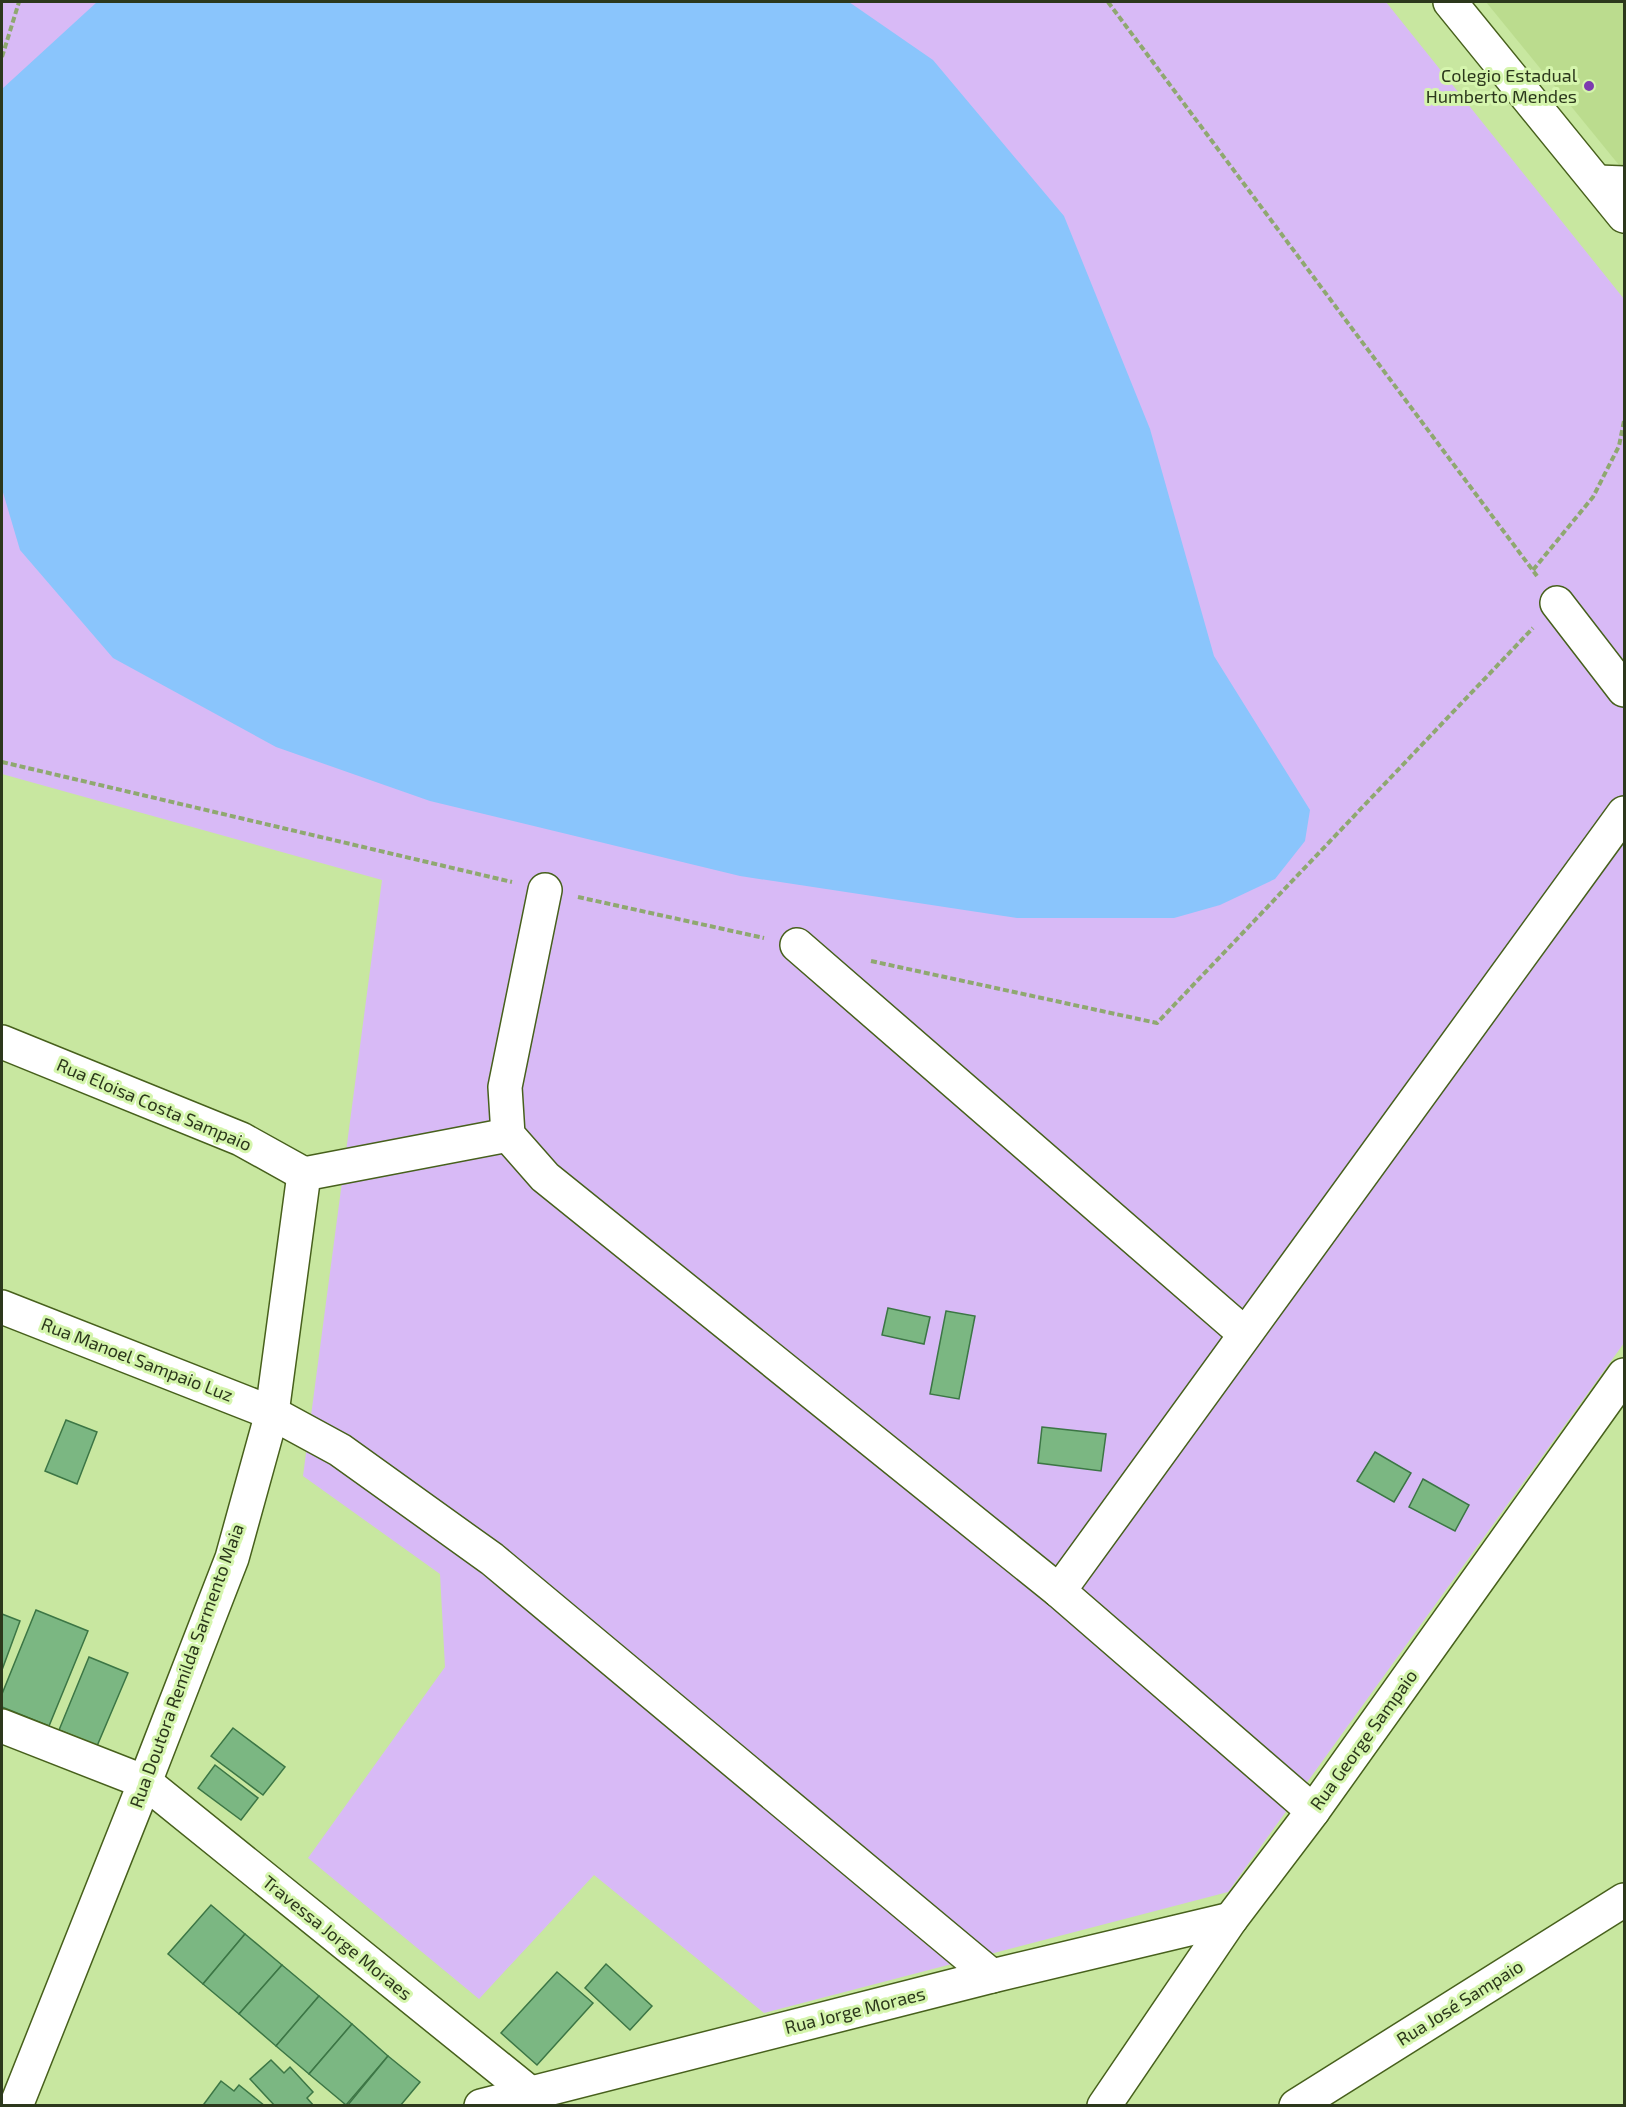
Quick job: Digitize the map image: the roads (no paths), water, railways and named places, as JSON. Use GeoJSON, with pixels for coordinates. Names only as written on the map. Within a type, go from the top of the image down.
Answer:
{"type":"FeatureCollection","features":[{"type":"Feature","properties":{"kind":"street"},"geometry":{"type":"LineString","coordinates":[[1450,2],[1611,182],[1624,216]]}},
{"type":"Feature","properties":{"kind":"street"},"geometry":{"type":"LineString","coordinates":[[1557,603],[1624,690]]}},
{"type":"Feature","properties":{"kind":"street"},"geometry":{"type":"LineString","coordinates":[[1059,1591],[1624,813]]}},
{"type":"Feature","properties":{"kind":"street"},"geometry":{"type":"LineString","coordinates":[[545,890],[505,1087],[508,1135],[545,1177],[1059,1591],[1313,1810]]}},
{"type":"Feature","properties":{"kind":"street"},"geometry":{"type":"LineString","coordinates":[[797,945],[1245,1334]]}},
{"type":"Feature","properties":{"kind":"street","name":"Rua Eloisa Costa Sampaio"},"geometry":{"type":"LineString","coordinates":[[2,1041],[241,1139],[304,1174]]}},
{"type":"Feature","properties":{"kind":"street"},"geometry":{"type":"LineString","coordinates":[[304,1174],[508,1135]]}},
{"type":"Feature","properties":{"kind":"street","name":"Rua Doutora Remilda Sarmento Maia"},"geometry":{"type":"LineString","coordinates":[[16,2106],[232,1558],[272,1413],[304,1174]]}},
{"type":"Feature","properties":{"kind":"street","name":"Rua Manoel Sampaio Luz"},"geometry":{"type":"LineString","coordinates":[[2,1307],[272,1413],[340,1450],[492,1559],[992,1976]]}},
{"type":"Feature","properties":{"kind":"street","name":"Rua George Sampaio"},"geometry":{"type":"LineString","coordinates":[[1104,2106],[1231,1919],[1313,1810],[1624,1375]]}},
{"type":"Feature","properties":{"kind":"street","name":"Travessa Jorge Moraes"},"geometry":{"type":"LineString","coordinates":[[2,1726],[145,1782],[530,2093]]}},
{"type":"Feature","properties":{"kind":"street","name":"Rua José Sampaio"},"geometry":{"type":"LineString","coordinates":[[1296,2106],[1624,1900]]}},
{"type":"Feature","properties":{"kind":"street","name":"Rua Jorge Moraes"},"geometry":{"type":"LineString","coordinates":[[481,2106],[992,1976],[1231,1919]]}},
{"type":"Feature","properties":{"kind":"water"},"geometry":{"type":"Polygon","coordinates":[[[97,2],[849,2],[933,60],[1064,216],[1150,429],[1214,656],[1310,810],[1305,841],[1275,879],[1220,905],[1174,918],[1017,918],[740,876],[430,801],[276,747],[113,658],[20,550],[2,489],[2,89],[97,2]]]}},
{"type":"Feature","properties":{"kind":"place","name":"Colegio Estadual Humberto Mendes"},"geometry":{"type":"Point","coordinates":[1589,86]}}]}
